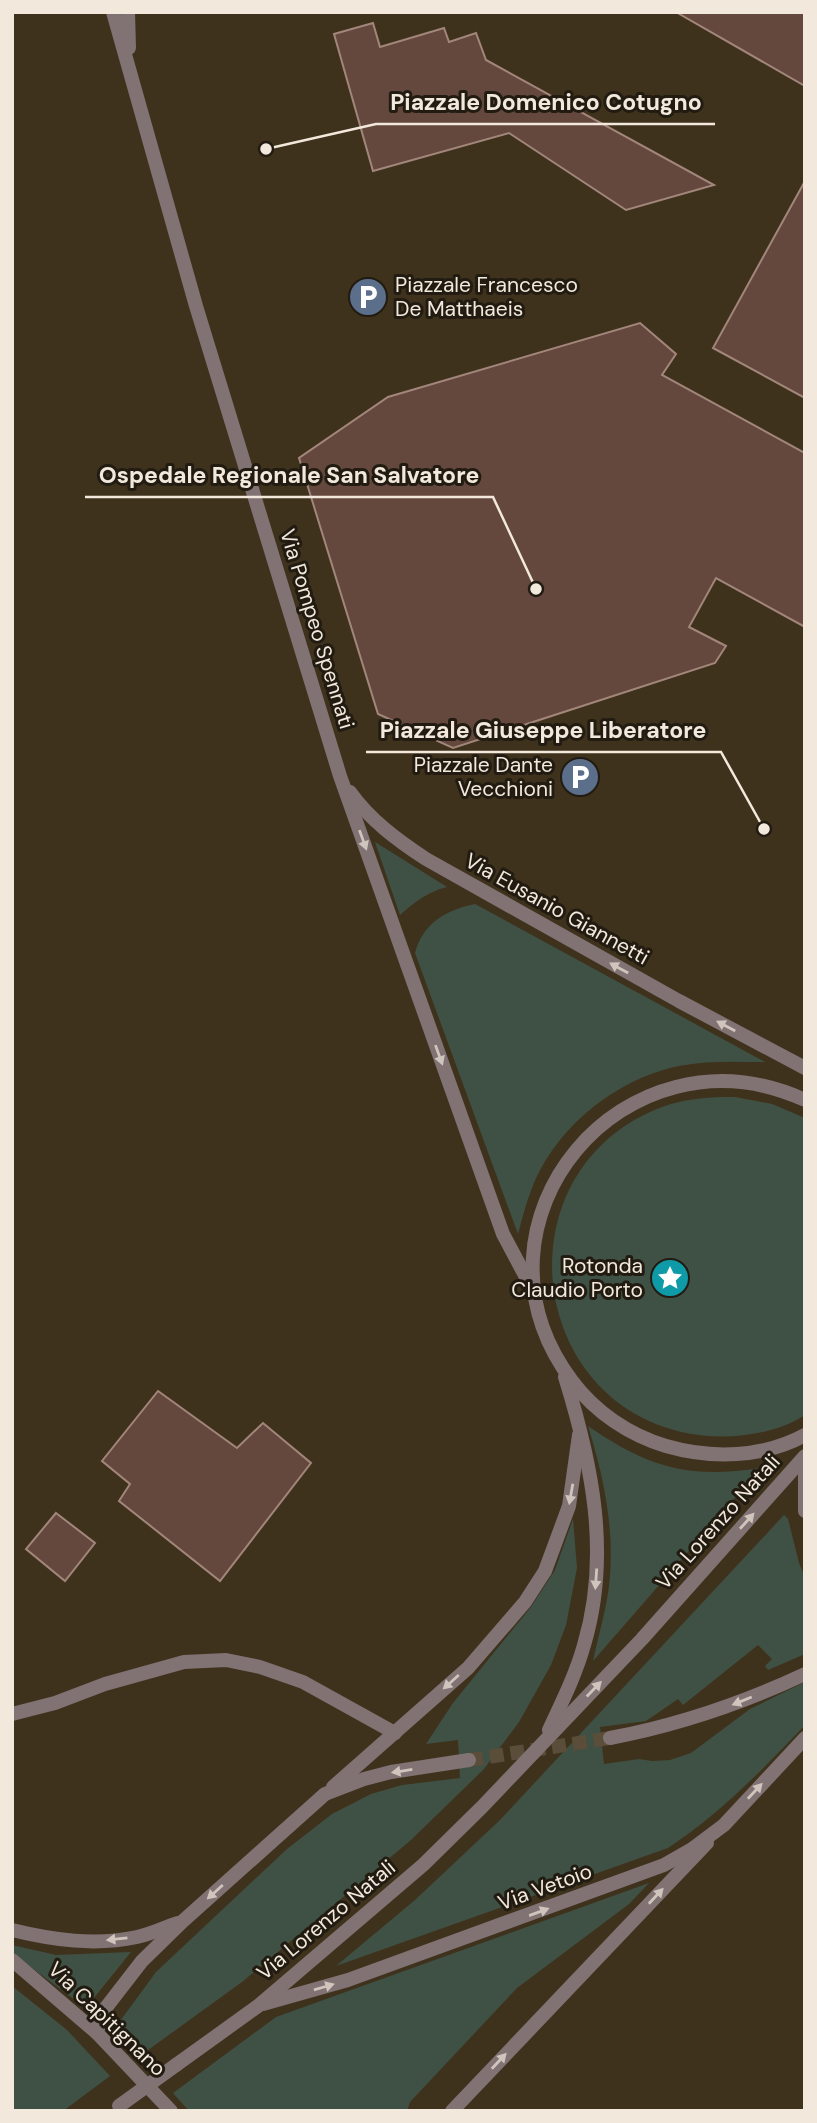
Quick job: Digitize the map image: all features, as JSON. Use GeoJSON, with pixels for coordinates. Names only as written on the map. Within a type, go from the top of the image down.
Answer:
{"type":"FeatureCollection","features":[{"type":"Feature","properties":{"kind":"street","name":"Via Pompeo Spennati"},"geometry":{"type":"LineString","coordinates":[[113,12],[192,293],[340,776],[503,1234],[536,1294]]}},
{"type":"Feature","properties":{"kind":"street","name":"Via Pompeo Spennati"},"geometry":{"type":"LineString","coordinates":[[128,12],[133,84]]}},
{"type":"Feature","properties":{"kind":"street","name":"Via Eusanio Giannetti"},"geometry":{"type":"LineString","coordinates":[[340,776],[360,806],[376,822],[426,859],[678,1001],[805,1068]]}},
{"type":"Feature","properties":{"kind":"street","name":"Via Eusanio Giannetti"},"geometry":{"type":"LineString","coordinates":[[775,1052],[805,1078]]}},
{"type":"Feature","properties":{"kind":"street"},"geometry":{"type":"LineString","coordinates":[[805,1093],[725,1080],[693,1082],[661,1090],[632,1103],[605,1121],[581,1143],[561,1169],[547,1198],[538,1230],[534,1261],[541,1320],[562,1368],[580,1391],[626,1430],[653,1443],[712,1455],[742,1454],[771,1448],[805,1435]]}},
{"type":"Feature","properties":{"kind":"street"},"geometry":{"type":"LineString","coordinates":[[789,1092],[805,1100]]}},
{"type":"Feature","properties":{"kind":"street","name":"Via Lorenzo Natali"},"geometry":{"type":"LineString","coordinates":[[546,1737],[584,1646],[596,1584],[597,1514],[580,1427],[562,1368]]}},
{"type":"Feature","properties":{"kind":"street"},"geometry":{"type":"LineString","coordinates":[[97,2033],[101,2014],[142,1961],[183,1921],[468,1668],[525,1602],[545,1571],[569,1506],[580,1427]]}},
{"type":"Feature","properties":{"kind":"street","name":"Via Lorenzo Natali"},"geometry":{"type":"LineString","coordinates":[[116,2108],[258,2006],[423,1865],[642,1639],[805,1457]]}},
{"type":"Feature","properties":{"kind":"street"},"geometry":{"type":"LineString","coordinates":[[805,1466],[805,1511]]}},
{"type":"Feature","properties":{"kind":"street"},"geometry":{"type":"LineString","coordinates":[[12,1714],[184,1662],[226,1660],[260,1667],[303,1682],[395,1733]]}},
{"type":"Feature","properties":{"kind":"street"},"geometry":{"type":"LineString","coordinates":[[610,1738],[701,1717],[805,1674]]}},
{"type":"Feature","properties":{"kind":"street","name":"Via Vetoio"},"geometry":{"type":"LineString","coordinates":[[258,2006],[348,1980],[664,1866],[724,1825],[805,1738]]}},
{"type":"Feature","properties":{"kind":"street"},"geometry":{"type":"LineString","coordinates":[[325,1794],[391,1772],[469,1760]]}},
{"type":"Feature","properties":{"kind":"street"},"geometry":{"type":"LineString","coordinates":[[452,2111],[724,1825]]}},
{"type":"Feature","properties":{"kind":"street"},"geometry":{"type":"LineString","coordinates":[[12,1930],[50,1939],[91,1942],[137,1937],[183,1921]]}},
{"type":"Feature","properties":{"kind":"street","name":"Via Capitignano"},"geometry":{"type":"LineString","coordinates":[[12,1960],[97,2033],[170,2111]]}},
{"type":"Feature","properties":{"kind":"green space"},"geometry":{"type":"Polygon","coordinates":[[[375,842],[447,887],[422,898],[400,915],[375,842]]]}},
{"type":"Feature","properties":{"kind":"green space"},"geometry":{"type":"Polygon","coordinates":[[[475,904],[765,1062],[712,1062],[679,1066],[656,1072],[611,1094],[572,1126],[556,1145],[532,1188],[518,1234],[415,953],[424,934],[437,920],[445,914],[475,904]]]}},
{"type":"Feature","properties":{"kind":"green space","name":"Rotonda Claudio Porto"},"geometry":{"type":"Polygon","coordinates":[[[735,1097],[772,1104],[805,1118],[805,1415],[783,1426],[758,1433],[708,1436],[647,1420],[601,1387],[569,1342],[554,1290],[555,1235],[572,1183],[608,1139],[671,1104],[735,1097]]]}},
{"type":"Feature","properties":{"kind":"green space"},"geometry":{"type":"Polygon","coordinates":[[[588,1426],[630,1452],[670,1467],[712,1472],[761,1468],[593,1661],[607,1597],[611,1557],[606,1500],[588,1426]]]}},
{"type":"Feature","properties":{"kind":"green space"},"geometry":{"type":"Polygon","coordinates":[[[784,1515],[788,1519],[805,1577],[805,1654],[768,1670],[765,1666],[772,1659],[758,1645],[683,1705],[678,1699],[646,1721],[600,1727],[604,1764],[639,1759],[670,1760],[691,1753],[750,1709],[805,1682],[805,1725],[772,1759],[723,1806],[668,1848],[336,1966],[415,1900],[500,1820],[784,1515]]]}},
{"type":"Feature","properties":{"kind":"green space"},"geometry":{"type":"Polygon","coordinates":[[[573,1519],[577,1568],[566,1625],[551,1665],[519,1722],[484,1769],[411,1840],[242,1982],[137,2058],[115,2028],[156,1972],[287,1849],[332,1814],[371,1794],[402,1785],[460,1778],[458,1740],[426,1744],[453,1703],[531,1607],[555,1570],[573,1519]]]}},
{"type":"Feature","properties":{"kind":"green space"},"geometry":{"type":"Polygon","coordinates":[[[649,1883],[629,1904],[517,1988],[410,2102],[407,2111],[189,2111],[173,2093],[276,2017],[649,1883]]]}},
{"type":"Feature","properties":{"kind":"green space"},"geometry":{"type":"Polygon","coordinates":[[[12,1945],[56,1955],[131,1952],[93,1999],[85,2004],[79,2003],[12,1953],[12,1945]]]}},
{"type":"Feature","properties":{"kind":"green space"},"geometry":{"type":"Polygon","coordinates":[[[12,1986],[67,2030],[110,2076],[63,2111],[12,2111],[12,1986]]]}},
{"type":"Feature","properties":{"kind":"building"},"geometry":{"type":"Polygon","coordinates":[[[676,12],[805,12],[805,86],[676,12]]]}},
{"type":"Feature","properties":{"kind":"building"},"geometry":{"type":"Polygon","coordinates":[[[373,23],[380,47],[444,28],[449,42],[476,33],[486,60],[714,185],[626,210],[509,133],[373,171],[334,34],[373,23]]]}},
{"type":"Feature","properties":{"kind":"building"},"geometry":{"type":"Polygon","coordinates":[[[805,181],[805,398],[713,348],[805,181]]]}},
{"type":"Feature","properties":{"kind":"building"},"geometry":{"type":"Polygon","coordinates":[[[640,323],[676,354],[662,375],[805,453],[805,627],[716,578],[689,627],[726,646],[715,663],[453,748],[378,714],[299,458],[388,397],[640,323]]]}},
{"type":"Feature","properties":{"kind":"building"},"geometry":{"type":"Polygon","coordinates":[[[158,1391],[237,1448],[263,1423],[311,1463],[220,1581],[119,1501],[130,1484],[102,1461],[158,1391]]]}},
{"type":"Feature","properties":{"kind":"building"},"geometry":{"type":"Polygon","coordinates":[[[56,1513],[95,1543],[65,1581],[26,1549],[56,1513]]]}},
{"type":"Feature","properties":{"kind":"tunnel"},"geometry":{"type":"LineString","coordinates":[[469,1760],[610,1738]]}},
{"type":"Feature","properties":{"kind":"place","name":"Piazzale Domenico Cotugno"},"geometry":{"type":"Point","coordinates":[266,149]}},
{"type":"Feature","properties":{"kind":"place","name":"Piazzale Francesco De Matthaeis"},"geometry":{"type":"Point","coordinates":[368,297]}},
{"type":"Feature","properties":{"kind":"place","name":"Ospedale Regionale San Salvatore"},"geometry":{"type":"Point","coordinates":[536,589]}},
{"type":"Feature","properties":{"kind":"place","name":"Piazzale Dante Vecchioni"},"geometry":{"type":"Point","coordinates":[580,777]}},
{"type":"Feature","properties":{"kind":"place","name":"Piazzale Giuseppe Liberatore"},"geometry":{"type":"Point","coordinates":[764,829]}},
{"type":"Feature","properties":{"kind":"place","name":"Rotonda Claudio Porto"},"geometry":{"type":"Point","coordinates":[670,1278]}}]}
